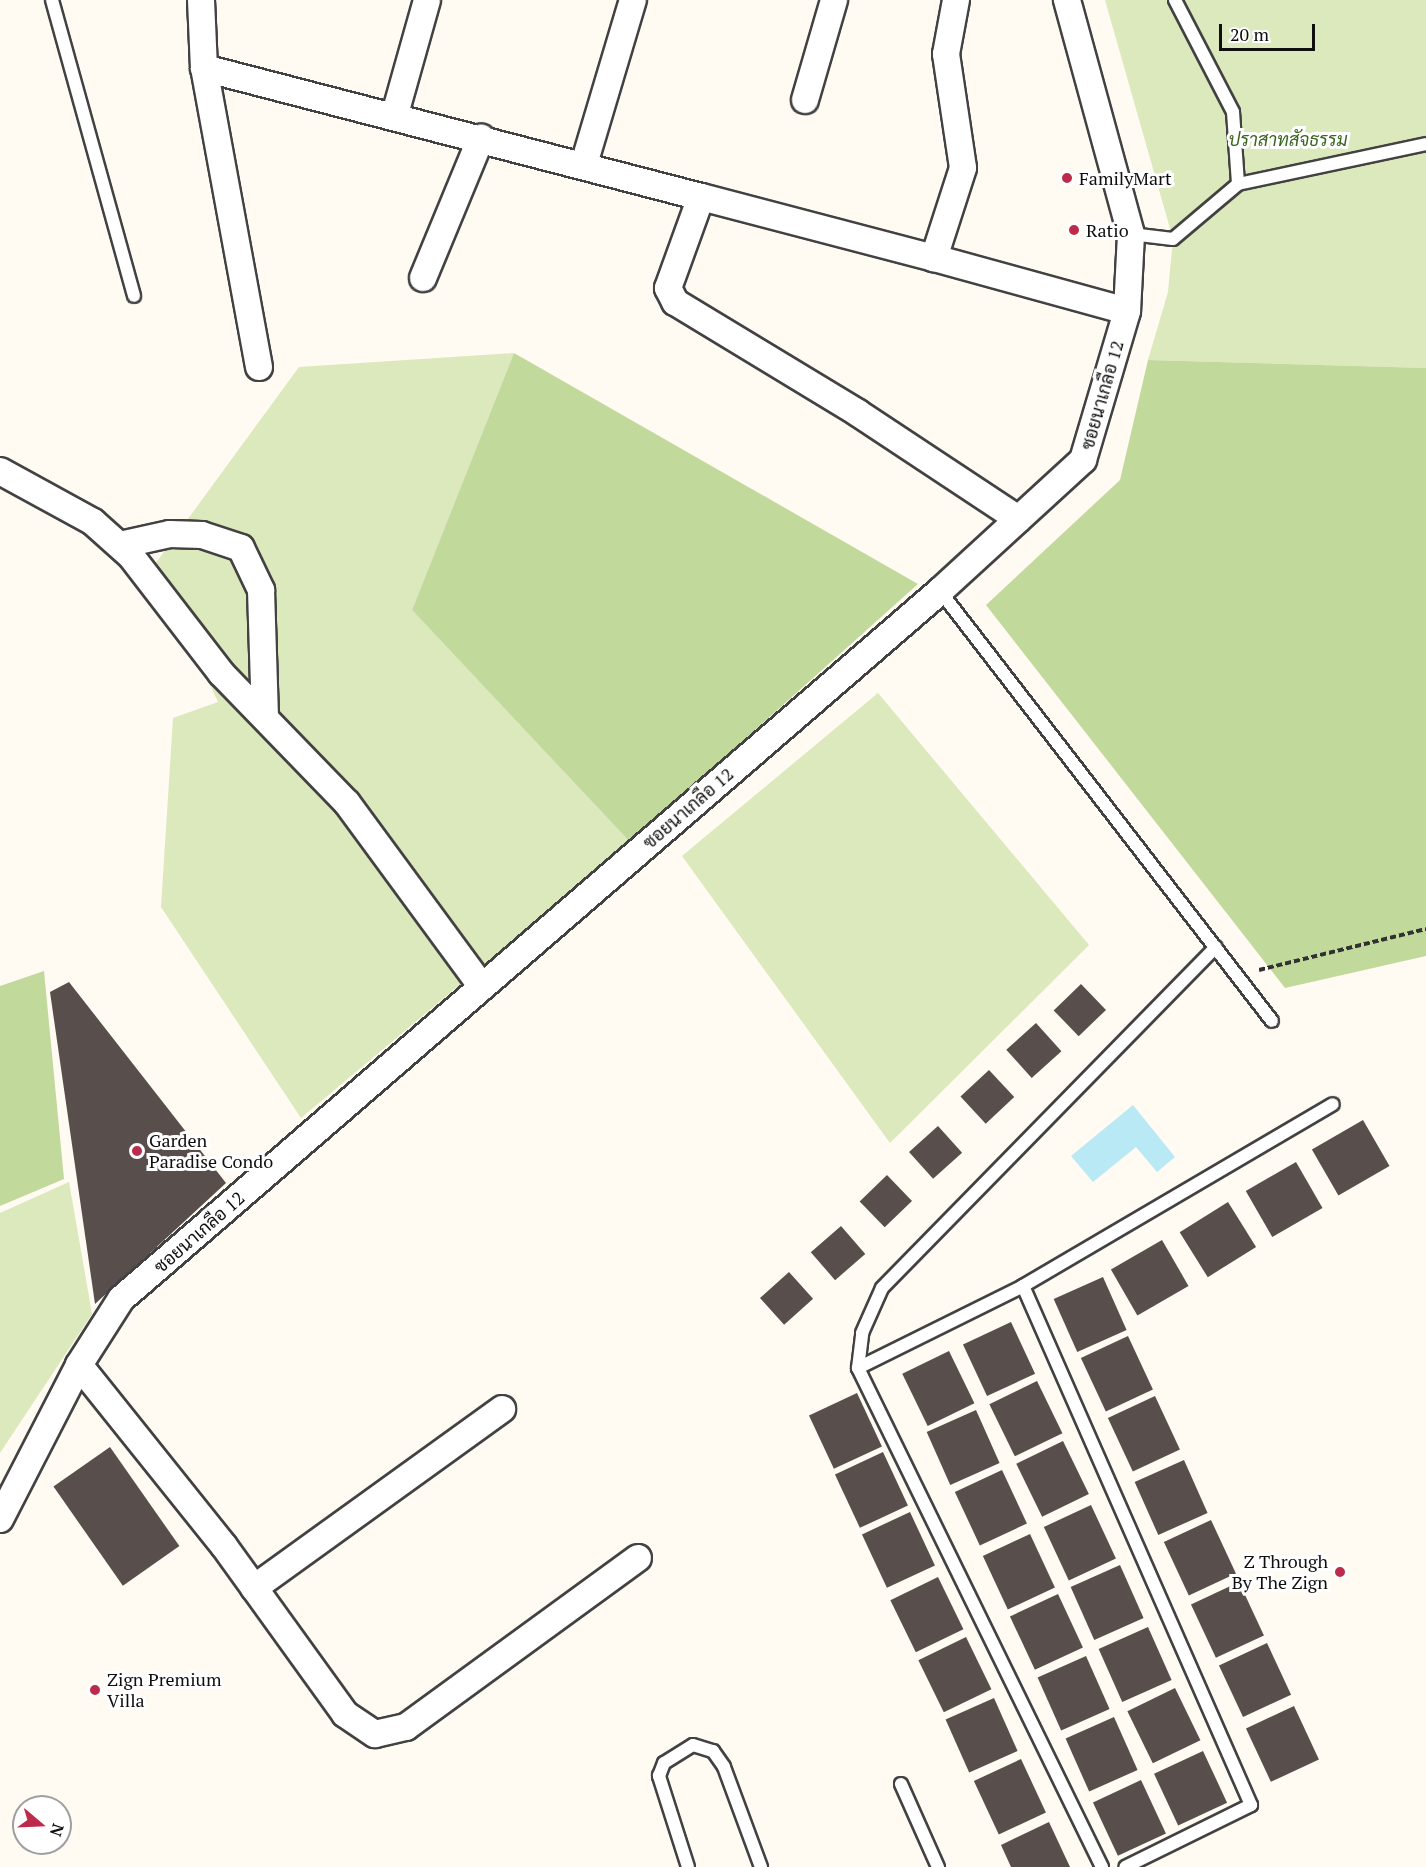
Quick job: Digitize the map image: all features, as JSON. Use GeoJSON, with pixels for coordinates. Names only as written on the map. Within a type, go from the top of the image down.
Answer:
{"type":"FeatureCollection","features":[{"type":"Feature","properties":{"kind":"street"},"geometry":{"type":"LineString","coordinates":[[201,0],[204,68],[259,367]]}},
{"type":"Feature","properties":{"kind":"street"},"geometry":{"type":"LineString","coordinates":[[395,114],[427,0]]}},
{"type":"Feature","properties":{"kind":"street"},"geometry":{"type":"LineString","coordinates":[[584,164],[633,0]]}},
{"type":"Feature","properties":{"kind":"street"},"geometry":{"type":"LineString","coordinates":[[805,100],[834,0]]}},
{"type":"Feature","properties":{"kind":"street"},"geometry":{"type":"LineString","coordinates":[[934,258],[963,168],[946,54],[956,0]]}},
{"type":"Feature","properties":{"kind":"street","name":"ซอยนาเกลือ 12"},"geometry":{"type":"LineString","coordinates":[[0,1519],[79,1365],[121,1299],[940,591],[1083,460],[1127,311],[1131,234],[1067,0]]}},
{"type":"Feature","properties":{"kind":"street"},"geometry":{"type":"LineString","coordinates":[[204,68],[395,114],[1127,311]]}},
{"type":"Feature","properties":{"kind":"street"},"geometry":{"type":"LineString","coordinates":[[423,278],[481,138]]}},
{"type":"Feature","properties":{"kind":"street"},"geometry":{"type":"LineString","coordinates":[[701,197],[670,278],[675,302],[858,413],[1018,519]]}},
{"type":"Feature","properties":{"kind":"street"},"geometry":{"type":"LineString","coordinates":[[0,471],[85,518],[120,545],[221,673],[265,714],[346,803],[482,987]]}},
{"type":"Feature","properties":{"kind":"street"},"geometry":{"type":"LineString","coordinates":[[120,545],[170,534],[202,535],[241,548],[261,590],[265,714]]}},
{"type":"Feature","properties":{"kind":"street"},"geometry":{"type":"LineString","coordinates":[[79,1365],[254,1588],[345,1714],[358,1727],[390,1734],[638,1558]]}},
{"type":"Feature","properties":{"kind":"street"},"geometry":{"type":"LineString","coordinates":[[254,1588],[502,1409]]}},
{"type":"Feature","properties":{"kind":"lane"},"geometry":{"type":"LineString","coordinates":[[52,0],[134,296]]}},
{"type":"Feature","properties":{"kind":"lane"},"geometry":{"type":"LineString","coordinates":[[1175,0],[1233,112],[1238,184]]}},
{"type":"Feature","properties":{"kind":"lane"},"geometry":{"type":"LineString","coordinates":[[1131,234],[1173,239],[1238,184],[1426,144]]}},
{"type":"Feature","properties":{"kind":"lane"},"geometry":{"type":"LineString","coordinates":[[940,591],[1272,1021]]}},
{"type":"Feature","properties":{"kind":"lane"},"geometry":{"type":"LineString","coordinates":[[1102,1867],[858,1368],[868,1309],[882,1288],[1216,946]]}},
{"type":"Feature","properties":{"kind":"lane"},"geometry":{"type":"LineString","coordinates":[[858,1368],[1023,1286],[1333,1104]]}},
{"type":"Feature","properties":{"kind":"lane"},"geometry":{"type":"LineString","coordinates":[[1023,1286],[1251,1804],[1125,1867]]}},
{"type":"Feature","properties":{"kind":"lane"},"geometry":{"type":"LineString","coordinates":[[688,1867],[659,1776],[664,1763],[693,1745],[713,1751],[723,1767],[762,1867]]}},
{"type":"Feature","properties":{"kind":"lane"},"geometry":{"type":"LineString","coordinates":[[901,1784],[938,1867]]}},
{"type":"Feature","properties":{"kind":"path"},"geometry":{"type":"LineString","coordinates":[[1238,975],[1426,929]]}},
{"type":"Feature","properties":{"kind":"green space","name":"ปราสาทสัจธรรม"},"geometry":{"type":"Polygon","coordinates":[[[1105,0],[1426,0],[1426,368],[1148,360],[1168,292],[1173,239],[1105,0]]]}},
{"type":"Feature","properties":{"kind":"green space"},"geometry":{"type":"Polygon","coordinates":[[[514,353],[412,610],[630,842],[301,1118],[161,907],[173,718],[218,702],[155,564],[299,367],[514,353]]]}},
{"type":"Feature","properties":{"kind":"green space"},"geometry":{"type":"Polygon","coordinates":[[[514,353],[918,584],[630,842],[412,610],[514,353]]]}},
{"type":"Feature","properties":{"kind":"green space"},"geometry":{"type":"Polygon","coordinates":[[[1148,360],[1426,368],[1426,956],[1285,988],[986,605],[1120,480],[1148,360]]]}},
{"type":"Feature","properties":{"kind":"green space"},"geometry":{"type":"Polygon","coordinates":[[[878,693],[1089,945],[890,1143],[682,856],[878,693]]]}},
{"type":"Feature","properties":{"kind":"green space"},"geometry":{"type":"Polygon","coordinates":[[[44,971],[64,1179],[0,1206],[0,986],[44,971]]]}},
{"type":"Feature","properties":{"kind":"green space"},"geometry":{"type":"Polygon","coordinates":[[[69,1182],[92,1314],[0,1453],[0,1213],[69,1182]]]}},
{"type":"Feature","properties":{"kind":"water"},"geometry":{"type":"Polygon","coordinates":[[[1133,1105],[1175,1157],[1157,1172],[1136,1147],[1093,1182],[1071,1156],[1133,1105]]]}},
{"type":"Feature","properties":{"kind":"building","name":"Garden Paradise Condo"},"geometry":{"type":"Polygon","coordinates":[[[69,982],[226,1183],[95,1304],[50,992],[69,982]]]}},
{"type":"Feature","properties":{"kind":"building"},"geometry":{"type":"Polygon","coordinates":[[[1081,984],[1106,1010],[1079,1036],[1054,1010],[1081,984]]]}},
{"type":"Feature","properties":{"kind":"building"},"geometry":{"type":"Polygon","coordinates":[[[1036,1023],[1061,1051],[1032,1078],[1006,1050],[1036,1023]]]}},
{"type":"Feature","properties":{"kind":"building"},"geometry":{"type":"Polygon","coordinates":[[[989,1070],[1014,1097],[986,1124],[960,1097],[989,1070]]]}},
{"type":"Feature","properties":{"kind":"building"},"geometry":{"type":"Polygon","coordinates":[[[1363,1120],[1390,1166],[1338,1195],[1312,1150],[1363,1120]]]}},
{"type":"Feature","properties":{"kind":"building"},"geometry":{"type":"Polygon","coordinates":[[[938,1126],[962,1153],[933,1179],[909,1152],[938,1126]]]}},
{"type":"Feature","properties":{"kind":"building"},"geometry":{"type":"Polygon","coordinates":[[[1296,1162],[1322,1208],[1272,1237],[1246,1191],[1296,1162]]]}},
{"type":"Feature","properties":{"kind":"building"},"geometry":{"type":"Polygon","coordinates":[[[887,1175],[912,1201],[885,1227],[860,1201],[887,1175]]]}},
{"type":"Feature","properties":{"kind":"building"},"geometry":{"type":"Polygon","coordinates":[[[1228,1202],[1256,1247],[1208,1277],[1180,1232],[1228,1202]]]}},
{"type":"Feature","properties":{"kind":"building"},"geometry":{"type":"Polygon","coordinates":[[[841,1226],[865,1254],[835,1280],[811,1252],[841,1226]]]}},
{"type":"Feature","properties":{"kind":"building"},"geometry":{"type":"Polygon","coordinates":[[[1162,1240],[1188,1286],[1137,1315],[1111,1270],[1162,1240]]]}},
{"type":"Feature","properties":{"kind":"building"},"geometry":{"type":"Polygon","coordinates":[[[789,1272],[813,1299],[784,1325],[760,1298],[789,1272]]]}},
{"type":"Feature","properties":{"kind":"building"},"geometry":{"type":"Polygon","coordinates":[[[1103,1277],[1127,1330],[1077,1352],[1054,1299],[1103,1277]]]}},
{"type":"Feature","properties":{"kind":"building"},"geometry":{"type":"Polygon","coordinates":[[[1011,1322],[1035,1374],[987,1396],[963,1344],[1011,1322]]]}},
{"type":"Feature","properties":{"kind":"building"},"geometry":{"type":"Polygon","coordinates":[[[1128,1336],[1153,1389],[1106,1411],[1081,1358],[1128,1336]]]}},
{"type":"Feature","properties":{"kind":"building"},"geometry":{"type":"Polygon","coordinates":[[[949,1351],[974,1403],[928,1426],[902,1374],[949,1351]]]}},
{"type":"Feature","properties":{"kind":"building"},"geometry":{"type":"Polygon","coordinates":[[[1037,1381],[1062,1433],[1015,1456],[989,1404],[1037,1381]]]}},
{"type":"Feature","properties":{"kind":"building"},"geometry":{"type":"Polygon","coordinates":[[[857,1393],[882,1446],[834,1469],[809,1415],[857,1393]]]}},
{"type":"Feature","properties":{"kind":"building"},"geometry":{"type":"Polygon","coordinates":[[[1155,1396],[1180,1449],[1133,1471],[1108,1418],[1155,1396]]]}},
{"type":"Feature","properties":{"kind":"building"},"geometry":{"type":"Polygon","coordinates":[[[976,1410],[1000,1463],[950,1485],[927,1432],[976,1410]]]}},
{"type":"Feature","properties":{"kind":"building"},"geometry":{"type":"Polygon","coordinates":[[[1063,1441],[1089,1494],[1042,1517],[1016,1464],[1063,1441]]]}},
{"type":"Feature","properties":{"kind":"building"},"geometry":{"type":"Polygon","coordinates":[[[110,1447],[179,1546],[123,1586],[53,1487],[110,1447]]]}},
{"type":"Feature","properties":{"kind":"building"},"geometry":{"type":"Polygon","coordinates":[[[883,1452],[908,1505],[860,1528],[835,1474],[883,1452]]]}},
{"type":"Feature","properties":{"kind":"building"},"geometry":{"type":"Polygon","coordinates":[[[1184,1460],[1208,1513],[1158,1535],[1135,1482],[1184,1460]]]}},
{"type":"Feature","properties":{"kind":"building"},"geometry":{"type":"Polygon","coordinates":[[[1002,1470],[1027,1523],[980,1545],[955,1492],[1002,1470]]]}},
{"type":"Feature","properties":{"kind":"building"},"geometry":{"type":"Polygon","coordinates":[[[1091,1505],[1116,1558],[1069,1580],[1044,1527],[1091,1505]]]}},
{"type":"Feature","properties":{"kind":"building"},"geometry":{"type":"Polygon","coordinates":[[[910,1512],[935,1565],[887,1588],[862,1534],[910,1512]]]}},
{"type":"Feature","properties":{"kind":"building"},"geometry":{"type":"Polygon","coordinates":[[[1211,1520],[1236,1573],[1189,1595],[1164,1542],[1211,1520]]]}},
{"type":"Feature","properties":{"kind":"building"},"geometry":{"type":"Polygon","coordinates":[[[1030,1534],[1055,1587],[1008,1609],[983,1556],[1030,1534]]]}},
{"type":"Feature","properties":{"kind":"building"},"geometry":{"type":"Polygon","coordinates":[[[1120,1565],[1144,1618],[1094,1640],[1071,1587],[1120,1565]]]}},
{"type":"Feature","properties":{"kind":"building"},"geometry":{"type":"Polygon","coordinates":[[[938,1577],[963,1629],[916,1652],[890,1600],[938,1577]]]}},
{"type":"Feature","properties":{"kind":"building"},"geometry":{"type":"Polygon","coordinates":[[[1239,1582],[1264,1635],[1216,1658],[1191,1604],[1239,1582]]]}},
{"type":"Feature","properties":{"kind":"building"},"geometry":{"type":"Polygon","coordinates":[[[1058,1594],[1083,1647],[1035,1670],[1010,1616],[1058,1594]]]}},
{"type":"Feature","properties":{"kind":"building"},"geometry":{"type":"Polygon","coordinates":[[[1148,1627],[1172,1680],[1122,1702],[1099,1649],[1148,1627]]]}},
{"type":"Feature","properties":{"kind":"building"},"geometry":{"type":"Polygon","coordinates":[[[966,1637],[991,1689],[944,1712],[918,1660],[966,1637]]]}},
{"type":"Feature","properties":{"kind":"building"},"geometry":{"type":"Polygon","coordinates":[[[1267,1643],[1291,1695],[1243,1717],[1219,1665],[1267,1643]]]}},
{"type":"Feature","properties":{"kind":"building"},"geometry":{"type":"Polygon","coordinates":[[[1086,1656],[1110,1709],[1061,1731],[1038,1678],[1086,1656]]]}},
{"type":"Feature","properties":{"kind":"building"},"geometry":{"type":"Polygon","coordinates":[[[1175,1688],[1200,1740],[1153,1763],[1127,1711],[1175,1688]]]}},
{"type":"Feature","properties":{"kind":"building"},"geometry":{"type":"Polygon","coordinates":[[[994,1698],[1018,1751],[969,1773],[946,1720],[994,1698]]]}},
{"type":"Feature","properties":{"kind":"building"},"geometry":{"type":"Polygon","coordinates":[[[1294,1706],[1319,1759],[1271,1782],[1246,1728],[1294,1706]]]}},
{"type":"Feature","properties":{"kind":"building"},"geometry":{"type":"Polygon","coordinates":[[[1114,1717],[1138,1770],[1089,1792],[1066,1739],[1114,1717]]]}},
{"type":"Feature","properties":{"kind":"building"},"geometry":{"type":"Polygon","coordinates":[[[1203,1751],[1227,1803],[1178,1825],[1154,1774],[1203,1751]]]}},
{"type":"Feature","properties":{"kind":"building"},"geometry":{"type":"Polygon","coordinates":[[[1021,1759],[1046,1812],[999,1834],[974,1781],[1021,1759]]]}},
{"type":"Feature","properties":{"kind":"building"},"geometry":{"type":"Polygon","coordinates":[[[1141,1780],[1166,1833],[1118,1856],[1093,1802],[1141,1780]]]}},
{"type":"Feature","properties":{"kind":"building"},"geometry":{"type":"Polygon","coordinates":[[[1049,1822],[1070,1867],[1011,1867],[1001,1845],[1049,1822]]]}},
{"type":"Feature","properties":{"kind":"place","name":"FamilyMart"},"geometry":{"type":"Point","coordinates":[1067,178]}},
{"type":"Feature","properties":{"kind":"place","name":"Ratio"},"geometry":{"type":"Point","coordinates":[1074,230]}},
{"type":"Feature","properties":{"kind":"place","name":"Garden Paradise Condo"},"geometry":{"type":"Point","coordinates":[137,1151]}},
{"type":"Feature","properties":{"kind":"place","name":"Z Through By The Zign"},"geometry":{"type":"Point","coordinates":[1340,1572]}},
{"type":"Feature","properties":{"kind":"place","name":"Zign Premium Villa"},"geometry":{"type":"Point","coordinates":[95,1690]}}]}
